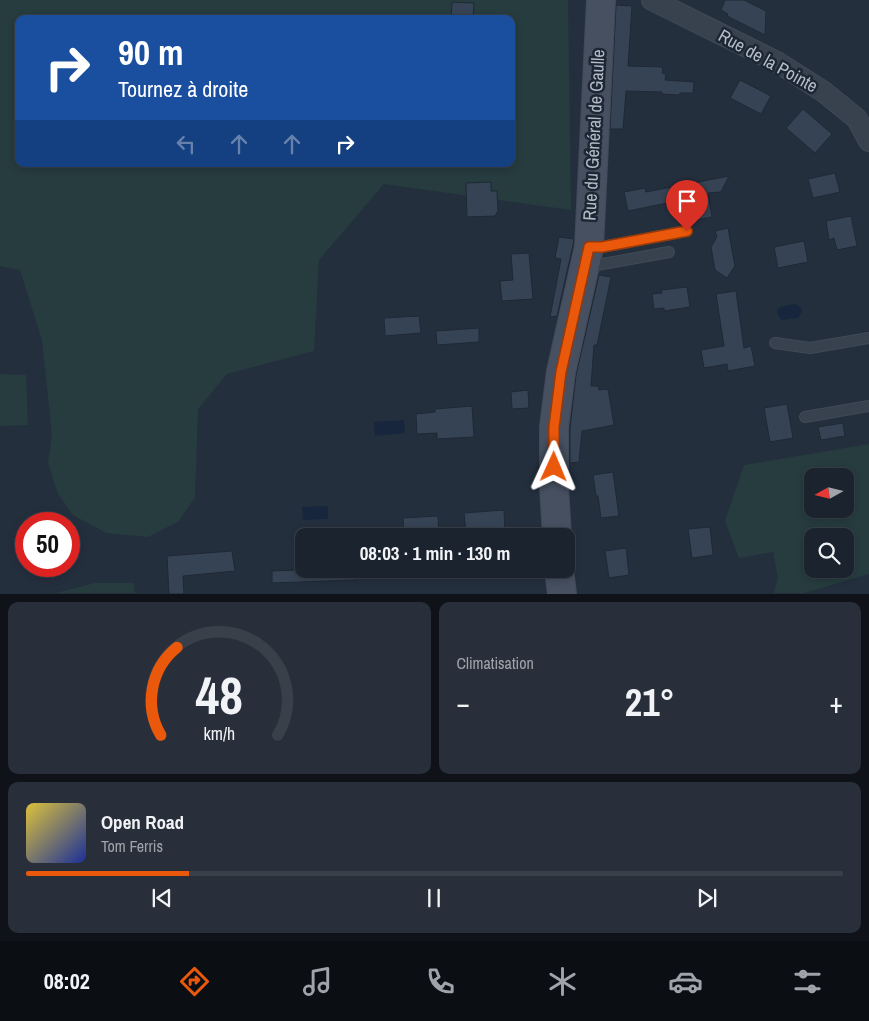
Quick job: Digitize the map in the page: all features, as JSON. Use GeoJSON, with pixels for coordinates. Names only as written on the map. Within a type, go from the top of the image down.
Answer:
{"type":"FeatureCollection","features":[{"type":"Feature","properties":{"kind":"main road","name":"Rue du Général de Gaulle"},"geometry":{"type":"LineString","coordinates":[[557,528],[554,427],[561,372],[587,255],[601,0]]}},
{"type":"Feature","properties":{"kind":"main road"},"geometry":{"type":"LineString","coordinates":[[560,578],[562,594]]}},
{"type":"Feature","properties":{"kind":"street","name":"Rue de la Pointe"},"geometry":{"type":"LineString","coordinates":[[652,0],[777,62],[824,92],[857,119],[866,132]]}},
{"type":"Feature","properties":{"kind":"lane"},"geometry":{"type":"LineString","coordinates":[[669,252],[597,265],[587,255],[602,247],[687,231]]}},
{"type":"Feature","properties":{"kind":"lane"},"geometry":{"type":"LineString","coordinates":[[775,342],[810,348],[869,338]]}},
{"type":"Feature","properties":{"kind":"lane"},"geometry":{"type":"LineString","coordinates":[[805,417],[869,406]]}},
{"type":"Feature","properties":{"kind":"green space"},"geometry":{"type":"Polygon","coordinates":[[[0,0],[568,0],[571,210],[384,184],[319,260],[314,351],[227,374],[198,409],[195,497],[179,521],[148,537],[106,533],[80,519],[80,512],[71,512],[58,494],[48,463],[52,435],[42,340],[20,270],[0,266],[0,0]]]}},
{"type":"Feature","properties":{"kind":"green space"},"geometry":{"type":"Polygon","coordinates":[[[0,374],[26,375],[28,425],[0,426],[0,374]]]}},
{"type":"Feature","properties":{"kind":"green space"},"geometry":{"type":"Polygon","coordinates":[[[869,444],[869,574],[804,593],[774,593],[778,578],[773,552],[739,558],[725,521],[744,465],[869,444]]]}},
{"type":"Feature","properties":{"kind":"green space"},"geometry":{"type":"Polygon","coordinates":[[[95,583],[134,583],[135,593],[56,593],[95,583]]]}},
{"type":"Feature","properties":{"kind":"water"},"geometry":{"type":"Polygon","coordinates":[[[795,304],[801,307],[802,311],[798,318],[782,320],[778,315],[778,309],[795,304]]]}},
{"type":"Feature","properties":{"kind":"water"},"geometry":{"type":"Polygon","coordinates":[[[404,420],[405,433],[375,436],[374,422],[404,420]]]}},
{"type":"Feature","properties":{"kind":"water"},"geometry":{"type":"Polygon","coordinates":[[[328,506],[328,519],[303,520],[302,507],[328,506]]]}},
{"type":"Feature","properties":{"kind":"building"},"geometry":{"type":"Polygon","coordinates":[[[725,0],[744,0],[766,11],[765,35],[727,16],[728,14],[721,10],[725,0]]]}},
{"type":"Feature","properties":{"kind":"building"},"geometry":{"type":"Polygon","coordinates":[[[452,2],[474,3],[473,15],[451,15],[452,2]]]}},
{"type":"Feature","properties":{"kind":"building"},"geometry":{"type":"Polygon","coordinates":[[[616,5],[632,6],[628,66],[663,67],[662,73],[666,74],[665,80],[694,82],[693,93],[680,93],[679,95],[662,94],[662,92],[626,91],[623,129],[610,129],[616,5]]]}},
{"type":"Feature","properties":{"kind":"building"},"geometry":{"type":"Polygon","coordinates":[[[740,80],[771,96],[761,114],[730,98],[740,80]]]}},
{"type":"Feature","properties":{"kind":"building"},"geometry":{"type":"Polygon","coordinates":[[[803,109],[832,134],[815,153],[786,128],[803,109]]]}},
{"type":"Feature","properties":{"kind":"building"},"geometry":{"type":"Polygon","coordinates":[[[835,173],[840,192],[813,198],[808,179],[835,173]]]}},
{"type":"Feature","properties":{"kind":"building"},"geometry":{"type":"Polygon","coordinates":[[[729,176],[721,192],[708,193],[712,217],[691,221],[687,199],[628,211],[624,192],[645,188],[646,192],[729,176]]]}},
{"type":"Feature","properties":{"kind":"building"},"geometry":{"type":"Polygon","coordinates":[[[491,182],[491,191],[497,191],[498,211],[495,216],[467,217],[466,183],[491,182]]]}},
{"type":"Feature","properties":{"kind":"building"},"geometry":{"type":"Polygon","coordinates":[[[851,216],[857,246],[837,250],[834,238],[829,240],[826,221],[851,216]]]}},
{"type":"Feature","properties":{"kind":"building"},"geometry":{"type":"Polygon","coordinates":[[[728,228],[735,266],[727,278],[715,270],[711,247],[717,237],[715,231],[728,228]]]}},
{"type":"Feature","properties":{"kind":"building"},"geometry":{"type":"Polygon","coordinates":[[[559,237],[574,239],[557,316],[550,317],[561,259],[555,258],[559,237]]]}},
{"type":"Feature","properties":{"kind":"building"},"geometry":{"type":"Polygon","coordinates":[[[804,241],[808,262],[778,268],[774,247],[804,241]]]}},
{"type":"Feature","properties":{"kind":"building"},"geometry":{"type":"Polygon","coordinates":[[[529,253],[533,299],[502,301],[500,281],[513,280],[511,254],[529,253]]]}},
{"type":"Feature","properties":{"kind":"building"},"geometry":{"type":"Polygon","coordinates":[[[599,275],[611,277],[597,345],[594,345],[591,386],[598,386],[599,390],[608,389],[614,425],[582,431],[579,462],[570,463],[570,428],[576,375],[599,275]]]}},
{"type":"Feature","properties":{"kind":"building"},"geometry":{"type":"Polygon","coordinates":[[[687,287],[690,307],[664,311],[664,308],[654,309],[652,294],[662,293],[661,290],[687,287]]]}},
{"type":"Feature","properties":{"kind":"building"},"geometry":{"type":"Polygon","coordinates":[[[736,291],[744,348],[751,346],[755,366],[728,371],[727,364],[704,368],[701,350],[724,346],[716,294],[736,291]]]}},
{"type":"Feature","properties":{"kind":"building"},"geometry":{"type":"Polygon","coordinates":[[[419,316],[421,333],[385,336],[384,318],[419,316]]]}},
{"type":"Feature","properties":{"kind":"building"},"geometry":{"type":"Polygon","coordinates":[[[479,328],[479,342],[437,345],[436,331],[479,328]]]}},
{"type":"Feature","properties":{"kind":"building"},"geometry":{"type":"Polygon","coordinates":[[[528,390],[529,408],[512,409],[511,392],[528,390]]]}},
{"type":"Feature","properties":{"kind":"building"},"geometry":{"type":"Polygon","coordinates":[[[787,404],[793,438],[770,442],[764,408],[787,404]]]}},
{"type":"Feature","properties":{"kind":"building"},"geometry":{"type":"Polygon","coordinates":[[[472,406],[474,437],[437,439],[437,433],[417,434],[416,414],[435,412],[435,409],[472,406]]]}},
{"type":"Feature","properties":{"kind":"building"},"geometry":{"type":"Polygon","coordinates":[[[843,423],[845,436],[821,440],[818,427],[843,423]]]}},
{"type":"Feature","properties":{"kind":"building"},"geometry":{"type":"Polygon","coordinates":[[[613,472],[619,516],[601,518],[593,475],[613,472]]]}},
{"type":"Feature","properties":{"kind":"building"},"geometry":{"type":"Polygon","coordinates":[[[504,510],[505,528],[466,528],[464,513],[504,510]]]}},
{"type":"Feature","properties":{"kind":"building"},"geometry":{"type":"Polygon","coordinates":[[[438,516],[439,528],[404,528],[403,518],[438,516]]]}},
{"type":"Feature","properties":{"kind":"building"},"geometry":{"type":"Polygon","coordinates":[[[710,527],[713,555],[692,558],[688,529],[710,527]]]}},
{"type":"Feature","properties":{"kind":"building"},"geometry":{"type":"Polygon","coordinates":[[[626,548],[629,575],[609,578],[605,551],[626,548]]]}},
{"type":"Feature","properties":{"kind":"building"},"geometry":{"type":"Polygon","coordinates":[[[232,551],[235,571],[183,576],[184,594],[169,594],[167,556],[232,551]]]}},
{"type":"Feature","properties":{"kind":"building"},"geometry":{"type":"Polygon","coordinates":[[[295,570],[295,578],[356,578],[356,580],[272,583],[272,571],[295,570]]]}},
{"type":"Feature","properties":{"kind":"route"},"geometry":{"type":"LineString","coordinates":[[554,467],[554,427],[561,372],[589,247],[602,247],[687,231]]}}]}
